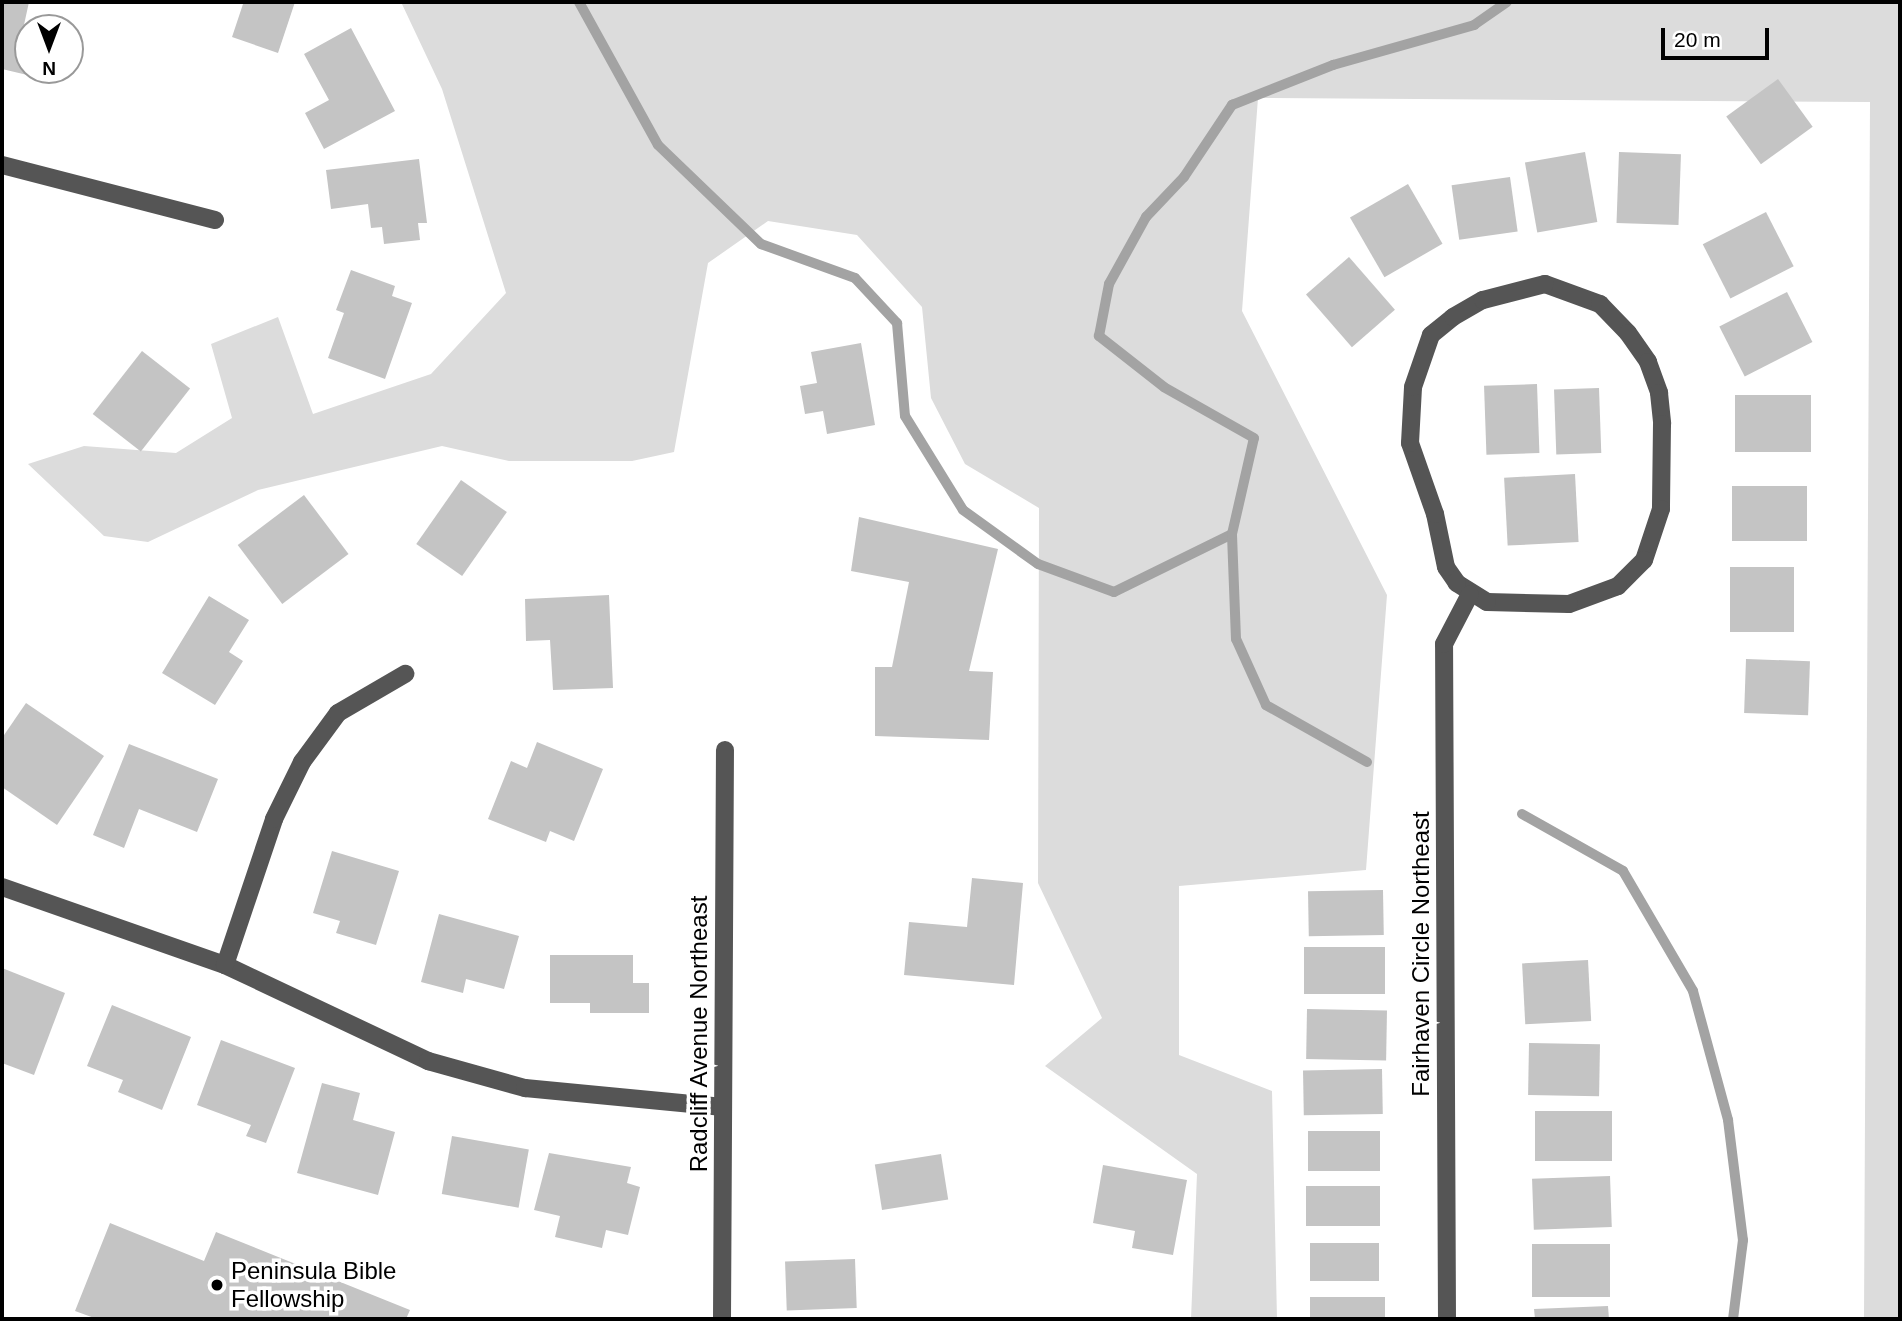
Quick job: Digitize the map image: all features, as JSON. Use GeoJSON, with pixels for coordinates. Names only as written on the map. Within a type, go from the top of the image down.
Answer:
{"type":"FeatureCollection","features":[{"type":"Feature","properties":{"kind":"street"},"geometry":{"type":"LineString","coordinates":[[2,164],[215,220]]}},
{"type":"Feature","properties":{"kind":"street"},"geometry":{"type":"LineString","coordinates":[[1545,284],[1600,304],[1629,333],[1648,362],[1659,393],[1661,509],[1656,537],[1644,560],[1618,586],[1593,598],[1569,604],[1505,604],[1470,594],[1446,567],[1435,514],[1410,443],[1418,363],[1431,335],[1483,300],[1545,284]]}},
{"type":"Feature","properties":{"kind":"street","name":"Fairhaven Circle Northeast"},"geometry":{"type":"LineString","coordinates":[[1447,1319],[1444,644],[1470,594]]}},
{"type":"Feature","properties":{"kind":"street"},"geometry":{"type":"LineString","coordinates":[[225,965],[274,819],[302,762],[338,713],[405,674]]}},
{"type":"Feature","properties":{"kind":"street","name":"Radcliff Avenue Northeast"},"geometry":{"type":"LineString","coordinates":[[722,1319],[725,750]]}},
{"type":"Feature","properties":{"kind":"street"},"geometry":{"type":"LineString","coordinates":[[2,887],[225,965],[428,1061],[525,1088],[723,1107]]}},
{"type":"Feature","properties":{"kind":"shaded area"},"geometry":{"type":"Polygon","coordinates":[[[401,2],[1900,2],[1900,1319],[1864,1319],[1870,102],[1258,98],[1242,311],[1387,595],[1366,870],[1179,886],[1179,1055],[1272,1091],[1277,1319],[1191,1319],[1197,1174],[1045,1066],[1102,1018],[1038,883],[1039,508],[965,464],[931,398],[922,307],[857,235],[768,221],[708,263],[674,452],[632,461],[509,461],[442,446],[258,490],[148,542],[104,536],[28,464],[84,446],[176,453],[232,418],[211,344],[278,317],[313,414],[431,374],[506,293],[442,89],[401,2]]]}},
{"type":"Feature","properties":{"kind":"building"},"geometry":{"type":"Polygon","coordinates":[[[2,2],[29,2],[26,14],[14,14],[14,72],[2,69],[2,2]]]}},
{"type":"Feature","properties":{"kind":"building"},"geometry":{"type":"Polygon","coordinates":[[[238,2],[295,2],[278,53],[232,37],[243,4],[238,2]]]}},
{"type":"Feature","properties":{"kind":"building"},"geometry":{"type":"Polygon","coordinates":[[[351,28],[395,111],[324,149],[305,113],[329,100],[304,54],[351,28]]]}},
{"type":"Feature","properties":{"kind":"building"},"geometry":{"type":"Polygon","coordinates":[[[1778,79],[1813,127],[1761,164],[1726,117],[1778,79]]]}},
{"type":"Feature","properties":{"kind":"building"},"geometry":{"type":"Polygon","coordinates":[[[1585,152],[1597,222],[1537,233],[1525,163],[1585,152]]]}},
{"type":"Feature","properties":{"kind":"building"},"geometry":{"type":"Polygon","coordinates":[[[1619,152],[1681,154],[1678,225],[1617,223],[1619,152]]]}},
{"type":"Feature","properties":{"kind":"building"},"geometry":{"type":"Polygon","coordinates":[[[419,159],[427,223],[418,223],[420,240],[384,244],[382,227],[371,228],[368,204],[331,209],[326,170],[419,159]]]}},
{"type":"Feature","properties":{"kind":"building"},"geometry":{"type":"Polygon","coordinates":[[[1510,177],[1518,231],[1459,240],[1452,185],[1510,177]]]}},
{"type":"Feature","properties":{"kind":"building"},"geometry":{"type":"Polygon","coordinates":[[[1408,184],[1442,244],[1384,277],[1350,218],[1408,184]]]}},
{"type":"Feature","properties":{"kind":"building"},"geometry":{"type":"Polygon","coordinates":[[[1766,212],[1794,266],[1730,299],[1703,244],[1766,212]]]}},
{"type":"Feature","properties":{"kind":"building"},"geometry":{"type":"Polygon","coordinates":[[[1349,257],[1395,310],[1352,347],[1306,294],[1349,257]]]}},
{"type":"Feature","properties":{"kind":"building"},"geometry":{"type":"Polygon","coordinates":[[[351,270],[395,286],[392,296],[412,303],[385,379],[328,358],[344,313],[336,310],[351,270]]]}},
{"type":"Feature","properties":{"kind":"building"},"geometry":{"type":"Polygon","coordinates":[[[1787,292],[1812,342],[1745,376],[1719,327],[1787,292]]]}},
{"type":"Feature","properties":{"kind":"building"},"geometry":{"type":"Polygon","coordinates":[[[861,343],[875,425],[827,434],[823,411],[805,414],[800,386],[817,383],[811,352],[861,343]]]}},
{"type":"Feature","properties":{"kind":"building"},"geometry":{"type":"Polygon","coordinates":[[[142,351],[190,389],[141,452],[93,414],[142,351]]]}},
{"type":"Feature","properties":{"kind":"building"},"geometry":{"type":"Polygon","coordinates":[[[1537,384],[1539,453],[1486,455],[1484,386],[1537,384]]]}},
{"type":"Feature","properties":{"kind":"building"},"geometry":{"type":"Polygon","coordinates":[[[1599,388],[1601,453],[1556,455],[1554,390],[1599,388]]]}},
{"type":"Feature","properties":{"kind":"building"},"geometry":{"type":"Polygon","coordinates":[[[1735,395],[1811,395],[1811,452],[1735,452],[1735,395]]]}},
{"type":"Feature","properties":{"kind":"building"},"geometry":{"type":"Polygon","coordinates":[[[1575,474],[1579,542],[1508,546],[1504,478],[1575,474]]]}},
{"type":"Feature","properties":{"kind":"building"},"geometry":{"type":"Polygon","coordinates":[[[461,480],[507,512],[462,576],[416,544],[461,480]]]}},
{"type":"Feature","properties":{"kind":"building"},"geometry":{"type":"Polygon","coordinates":[[[1732,486],[1807,486],[1807,541],[1732,541],[1732,486]]]}},
{"type":"Feature","properties":{"kind":"building"},"geometry":{"type":"Polygon","coordinates":[[[304,495],[349,554],[282,604],[238,545],[304,495]]]}},
{"type":"Feature","properties":{"kind":"building"},"geometry":{"type":"Polygon","coordinates":[[[859,517],[998,549],[969,671],[993,672],[989,740],[875,736],[875,667],[892,667],[909,582],[851,571],[859,517]]]}},
{"type":"Feature","properties":{"kind":"building"},"geometry":{"type":"Polygon","coordinates":[[[1730,567],[1794,567],[1794,632],[1730,632],[1730,567]]]}},
{"type":"Feature","properties":{"kind":"building"},"geometry":{"type":"Polygon","coordinates":[[[609,595],[613,688],[553,690],[550,640],[526,641],[525,599],[609,595]]]}},
{"type":"Feature","properties":{"kind":"building"},"geometry":{"type":"Polygon","coordinates":[[[209,596],[249,620],[229,652],[243,661],[215,705],[162,673],[209,596]]]}},
{"type":"Feature","properties":{"kind":"building"},"geometry":{"type":"Polygon","coordinates":[[[1746,659],[1810,661],[1808,715],[1744,713],[1746,659]]]}},
{"type":"Feature","properties":{"kind":"building"},"geometry":{"type":"Polygon","coordinates":[[[26,703],[104,756],[57,825],[2,787],[2,738],[26,703]]]}},
{"type":"Feature","properties":{"kind":"building"},"geometry":{"type":"Polygon","coordinates":[[[537,742],[603,769],[574,841],[550,831],[546,842],[488,819],[511,761],[527,768],[537,742]]]}},
{"type":"Feature","properties":{"kind":"building"},"geometry":{"type":"Polygon","coordinates":[[[129,744],[218,779],[197,832],[139,809],[124,848],[93,835],[129,744]]]}},
{"type":"Feature","properties":{"kind":"building"},"geometry":{"type":"Polygon","coordinates":[[[332,851],[399,871],[376,945],[336,933],[340,921],[313,913],[332,851]]]}},
{"type":"Feature","properties":{"kind":"building"},"geometry":{"type":"Polygon","coordinates":[[[972,878],[1023,883],[1014,985],[904,975],[909,922],[967,927],[972,878]]]}},
{"type":"Feature","properties":{"kind":"building"},"geometry":{"type":"Polygon","coordinates":[[[1383,890],[1384,935],[1309,936],[1308,891],[1383,890]]]}},
{"type":"Feature","properties":{"kind":"building"},"geometry":{"type":"Polygon","coordinates":[[[439,914],[519,936],[504,989],[466,979],[463,993],[421,982],[439,914]]]}},
{"type":"Feature","properties":{"kind":"building"},"geometry":{"type":"Polygon","coordinates":[[[1304,947],[1385,947],[1385,994],[1304,994],[1304,947]]]}},
{"type":"Feature","properties":{"kind":"building"},"geometry":{"type":"Polygon","coordinates":[[[550,955],[633,955],[633,983],[649,983],[649,1013],[590,1013],[590,1003],[550,1003],[550,955]]]}},
{"type":"Feature","properties":{"kind":"building"},"geometry":{"type":"Polygon","coordinates":[[[1588,960],[1591,1021],[1525,1024],[1522,963],[1588,960]]]}},
{"type":"Feature","properties":{"kind":"building"},"geometry":{"type":"Polygon","coordinates":[[[2,968],[65,993],[34,1075],[2,1063],[2,968]]]}},
{"type":"Feature","properties":{"kind":"building"},"geometry":{"type":"Polygon","coordinates":[[[112,1005],[191,1037],[162,1110],[118,1092],[123,1080],[87,1066],[112,1005]]]}},
{"type":"Feature","properties":{"kind":"building"},"geometry":{"type":"Polygon","coordinates":[[[1307,1009],[1387,1010],[1386,1060],[1306,1059],[1307,1009]]]}},
{"type":"Feature","properties":{"kind":"building"},"geometry":{"type":"Polygon","coordinates":[[[221,1040],[295,1068],[266,1143],[246,1136],[251,1125],[197,1105],[221,1040]]]}},
{"type":"Feature","properties":{"kind":"building"},"geometry":{"type":"Polygon","coordinates":[[[1529,1043],[1600,1044],[1599,1096],[1528,1095],[1529,1043]]]}},
{"type":"Feature","properties":{"kind":"building"},"geometry":{"type":"Polygon","coordinates":[[[1382,1069],[1383,1114],[1304,1115],[1303,1070],[1382,1069]]]}},
{"type":"Feature","properties":{"kind":"building"},"geometry":{"type":"Polygon","coordinates":[[[322,1083],[360,1093],[353,1120],[395,1132],[378,1195],[297,1173],[322,1083]]]}},
{"type":"Feature","properties":{"kind":"building"},"geometry":{"type":"Polygon","coordinates":[[[1535,1111],[1612,1111],[1612,1161],[1535,1161],[1535,1111]]]}},
{"type":"Feature","properties":{"kind":"building"},"geometry":{"type":"Polygon","coordinates":[[[1308,1131],[1380,1131],[1380,1171],[1308,1171],[1308,1131]]]}},
{"type":"Feature","properties":{"kind":"building"},"geometry":{"type":"Polygon","coordinates":[[[452,1136],[529,1150],[519,1208],[442,1194],[452,1136]]]}},
{"type":"Feature","properties":{"kind":"building"},"geometry":{"type":"Polygon","coordinates":[[[549,1153],[631,1167],[627,1183],[640,1187],[628,1235],[606,1230],[602,1248],[555,1237],[560,1216],[534,1210],[549,1153]]]}},
{"type":"Feature","properties":{"kind":"building"},"geometry":{"type":"Polygon","coordinates":[[[941,1154],[948,1199],[882,1210],[875,1164],[941,1154]]]}},
{"type":"Feature","properties":{"kind":"building"},"geometry":{"type":"Polygon","coordinates":[[[1103,1165],[1187,1180],[1173,1255],[1132,1248],[1135,1231],[1093,1223],[1103,1165]]]}},
{"type":"Feature","properties":{"kind":"building"},"geometry":{"type":"Polygon","coordinates":[[[1610,1176],[1612,1227],[1534,1230],[1532,1179],[1610,1176]]]}},
{"type":"Feature","properties":{"kind":"building"},"geometry":{"type":"Polygon","coordinates":[[[1306,1186],[1380,1186],[1380,1226],[1306,1226],[1306,1186]]]}},
{"type":"Feature","properties":{"kind":"building","name":"Peninsula Bible Fellowship"},"geometry":{"type":"Polygon","coordinates":[[[110,1223],[204,1261],[216,1232],[410,1310],[406,1319],[97,1319],[75,1311],[110,1223]]]}},
{"type":"Feature","properties":{"kind":"building"},"geometry":{"type":"Polygon","coordinates":[[[1310,1243],[1379,1243],[1379,1281],[1310,1281],[1310,1243]]]}},
{"type":"Feature","properties":{"kind":"building"},"geometry":{"type":"Polygon","coordinates":[[[1532,1244],[1610,1244],[1610,1297],[1532,1297],[1532,1244]]]}},
{"type":"Feature","properties":{"kind":"building"},"geometry":{"type":"Polygon","coordinates":[[[855,1259],[857,1308],[787,1310],[785,1261],[855,1259]]]}},
{"type":"Feature","properties":{"kind":"building"},"geometry":{"type":"Polygon","coordinates":[[[1310,1297],[1385,1297],[1385,1319],[1310,1319],[1310,1297]]]}},
{"type":"Feature","properties":{"kind":"building"},"geometry":{"type":"Polygon","coordinates":[[[1608,1306],[1609,1319],[1535,1319],[1534,1309],[1608,1306]]]}},
{"type":"Feature","properties":{"kind":"waterway"},"geometry":{"type":"LineString","coordinates":[[579,2],[658,145],[761,244],[855,278],[897,323],[905,416],[963,510],[1038,564],[1114,592],[1232,534]]}},
{"type":"Feature","properties":{"kind":"waterway"},"geometry":{"type":"LineString","coordinates":[[1367,762],[1266,705],[1236,639],[1232,534],[1254,438],[1164,387],[1099,336],[1109,284],[1146,217],[1184,177],[1232,105],[1333,65],[1474,25],[1507,2]]}},
{"type":"Feature","properties":{"kind":"waterway"},"geometry":{"type":"LineString","coordinates":[[1522,814],[1623,871],[1693,991],[1728,1120],[1743,1240],[1733,1319]]}},
{"type":"Feature","properties":{"kind":"place","name":"Peninsula Bible Fellowship"},"geometry":{"type":"Point","coordinates":[217,1285]}}]}
